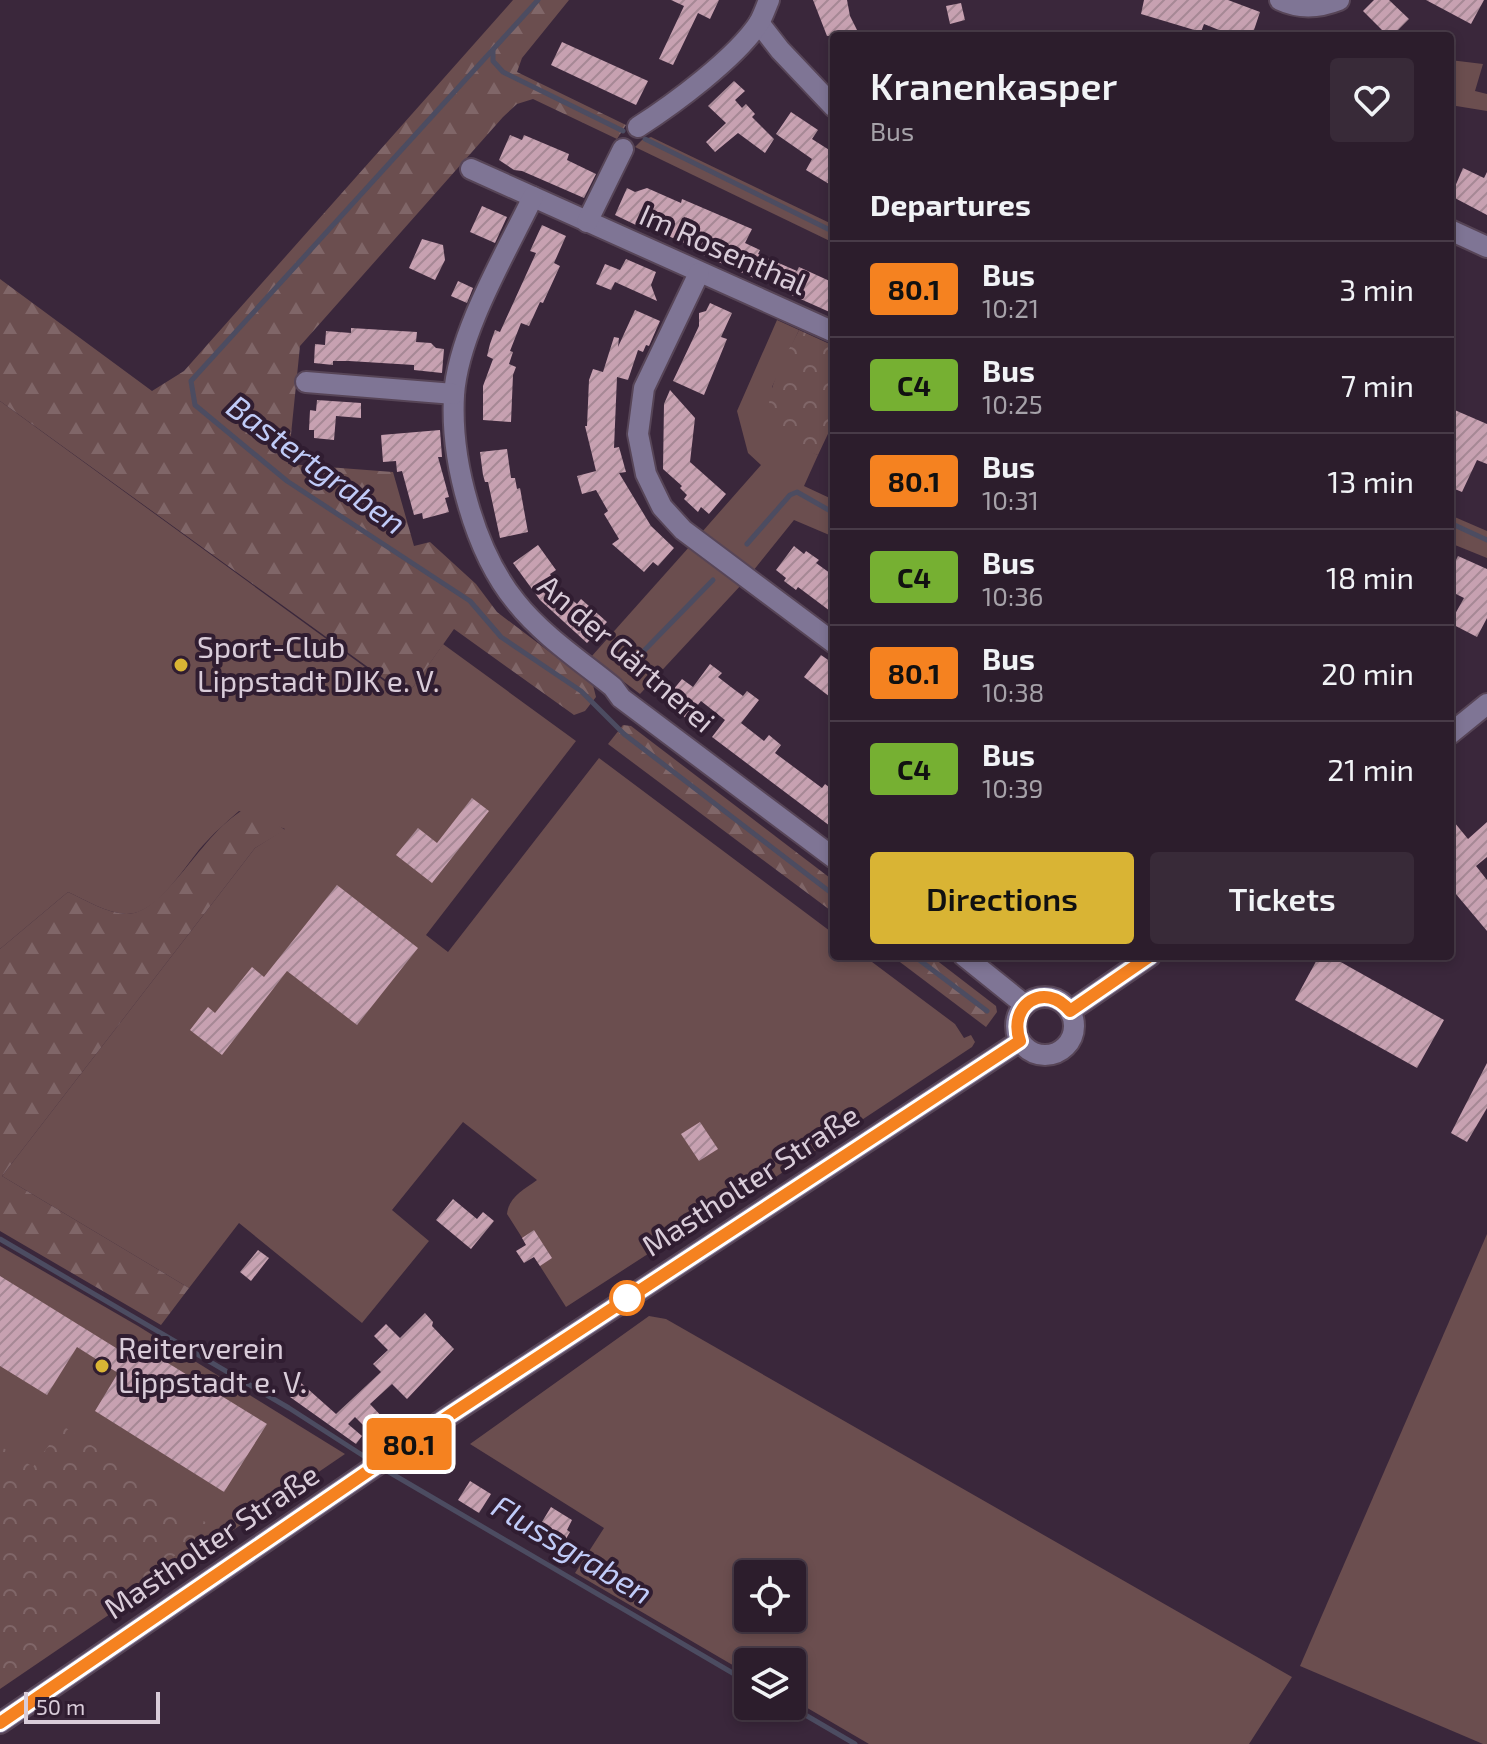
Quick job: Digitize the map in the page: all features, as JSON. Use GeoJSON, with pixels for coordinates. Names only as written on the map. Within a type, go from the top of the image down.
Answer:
{"type":"FeatureCollection","features":[{"type":"Feature","properties":{"kind":"street"},"geometry":{"type":"LineString","coordinates":[[638,127],[672,105],[736,49],[759,23],[769,0]]}},
{"type":"Feature","properties":{"kind":"street"},"geometry":{"type":"LineString","coordinates":[[1280,0],[1290,5],[1320,7],[1339,0]]}},
{"type":"Feature","properties":{"kind":"street"},"geometry":{"type":"LineString","coordinates":[[759,23],[830,103]]}},
{"type":"Feature","properties":{"kind":"street","name":"Im Rosenthal"},"geometry":{"type":"LineString","coordinates":[[587,222],[623,149]]}},
{"type":"Feature","properties":{"kind":"street","name":"Im Rosenthal"},"geometry":{"type":"LineString","coordinates":[[471,169],[830,330]]}},
{"type":"Feature","properties":{"kind":"street","name":"An der Gärtnerei"},"geometry":{"type":"LineString","coordinates":[[533,197],[478,310],[454,394],[457,455],[471,516],[492,565],[516,603],[613,687],[621,698],[830,855]]}},
{"type":"Feature","properties":{"kind":"street"},"geometry":{"type":"LineString","coordinates":[[1454,232],[1487,247]]}},
{"type":"Feature","properties":{"kind":"street"},"geometry":{"type":"LineString","coordinates":[[699,273],[644,388],[638,434],[646,474],[662,507],[683,530],[830,640]]}},
{"type":"Feature","properties":{"kind":"street"},"geometry":{"type":"LineString","coordinates":[[306,382],[454,394]]}},
{"type":"Feature","properties":{"kind":"street"},"geometry":{"type":"LineString","coordinates":[[1454,731],[1487,704]]}},
{"type":"Feature","properties":{"kind":"street"},"geometry":{"type":"LineString","coordinates":[[969,960],[1025,1005]]}},
{"type":"Feature","properties":{"kind":"street"},"geometry":{"type":"LineString","coordinates":[[1070,1011],[1144,960]]}},
{"type":"Feature","properties":{"kind":"street"},"geometry":{"type":"LineString","coordinates":[[1049,997],[1064,1004],[1070,1011],[1074,1028],[1068,1045],[1061,1051],[1043,1055],[1026,1048],[1020,1041],[1017,1022],[1025,1005],[1032,1000],[1049,997]]}},
{"type":"Feature","properties":{"kind":"street","name":"Mastholter Straße"},"geometry":{"type":"LineString","coordinates":[[0,1723],[732,1228],[1020,1041]]}},
{"type":"Feature","properties":{"kind":"green space"},"geometry":{"type":"Polygon","coordinates":[[[513,0],[569,0],[522,58],[517,72],[626,125],[617,139],[533,99],[517,104],[503,117],[300,346],[288,464],[393,472],[414,546],[430,542],[476,584],[497,612],[593,685],[596,697],[585,711],[574,715],[454,629],[411,690],[401,691],[0,401],[0,279],[152,391],[184,371],[513,0]]]}},
{"type":"Feature","properties":{"kind":"green space"},"geometry":{"type":"Polygon","coordinates":[[[1454,60],[1483,64],[1475,91],[1487,94],[1487,111],[1454,106],[1454,60]]]}},
{"type":"Feature","properties":{"kind":"green space"},"geometry":{"type":"Polygon","coordinates":[[[651,137],[830,223],[830,241],[635,147],[651,137]]]}},
{"type":"Feature","properties":{"kind":"green space"},"geometry":{"type":"Polygon","coordinates":[[[777,320],[799,330],[772,387],[783,439],[818,455],[804,486],[830,498],[830,535],[794,520],[753,571],[702,532],[761,465],[748,453],[737,411],[777,320]]]}},
{"type":"Feature","properties":{"kind":"green space"},"geometry":{"type":"Polygon","coordinates":[[[799,330],[830,344],[830,430],[818,455],[783,440],[773,428],[769,401],[779,370],[799,330]]]}},
{"type":"Feature","properties":{"kind":"green space"},"geometry":{"type":"Polygon","coordinates":[[[0,401],[391,686],[411,690],[443,644],[576,741],[426,935],[448,952],[599,758],[830,931],[830,960],[869,960],[955,1024],[964,1038],[971,1035],[975,1042],[972,1047],[741,1200],[731,1193],[716,1203],[719,1208],[566,1307],[507,1214],[514,1198],[537,1180],[463,1122],[392,1210],[429,1241],[362,1323],[239,1223],[189,1288],[2,1176],[255,848],[285,829],[239,811],[211,837],[171,886],[150,906],[138,912],[119,913],[68,892],[0,949],[0,401]]]}},
{"type":"Feature","properties":{"kind":"green space"},"geometry":{"type":"Polygon","coordinates":[[[1454,517],[1487,531],[1487,558],[1454,545],[1454,517]]]}},
{"type":"Feature","properties":{"kind":"green space"},"geometry":{"type":"Polygon","coordinates":[[[690,546],[742,584],[640,694],[591,657],[690,546]]]}},
{"type":"Feature","properties":{"kind":"green space"},"geometry":{"type":"Polygon","coordinates":[[[623,725],[631,726],[830,878],[830,910],[608,744],[623,725]]]}},
{"type":"Feature","properties":{"kind":"green space"},"geometry":{"type":"Polygon","coordinates":[[[252,806],[285,830],[255,848],[2,1176],[189,1288],[161,1325],[0,1231],[0,949],[68,892],[111,911],[126,914],[141,910],[157,900],[235,815],[252,806]]]}},
{"type":"Feature","properties":{"kind":"green space"},"geometry":{"type":"Polygon","coordinates":[[[897,960],[936,960],[996,1006],[997,1012],[986,1027],[897,960]]]}},
{"type":"Feature","properties":{"kind":"green space"},"geometry":{"type":"Polygon","coordinates":[[[1487,1234],[1487,1744],[1483,1744],[1300,1666],[1487,1234]]]}},
{"type":"Feature","properties":{"kind":"green space"},"geometry":{"type":"Polygon","coordinates":[[[0,1246],[138,1326],[345,1454],[0,1689],[0,1246]]]}},
{"type":"Feature","properties":{"kind":"green space"},"geometry":{"type":"Polygon","coordinates":[[[649,1316],[666,1319],[1292,1677],[1249,1744],[869,1744],[806,1707],[806,1648],[734,1648],[734,1666],[575,1573],[604,1528],[470,1444],[649,1316]]]}},
{"type":"Feature","properties":{"kind":"green space"},"geometry":{"type":"Polygon","coordinates":[[[63,1426],[214,1528],[0,1680],[0,1446],[33,1467],[63,1426]]]}},
{"type":"Feature","properties":{"kind":"building"},"geometry":{"type":"Polygon","coordinates":[[[671,0],[719,0],[710,19],[698,13],[673,65],[659,59],[684,6],[671,0]]]}},
{"type":"Feature","properties":{"kind":"building"},"geometry":{"type":"Polygon","coordinates":[[[813,0],[847,0],[858,32],[830,32],[827,36],[813,0]]]}},
{"type":"Feature","properties":{"kind":"building"},"geometry":{"type":"Polygon","coordinates":[[[1144,0],[1228,0],[1260,12],[1253,32],[1224,32],[1204,24],[1201,32],[1141,14],[1144,0]]]}},
{"type":"Feature","properties":{"kind":"building"},"geometry":{"type":"Polygon","coordinates":[[[1374,0],[1389,0],[1409,19],[1396,32],[1384,32],[1363,11],[1374,0]]]}},
{"type":"Feature","properties":{"kind":"building"},"geometry":{"type":"Polygon","coordinates":[[[1426,0],[1484,0],[1471,24],[1426,0]]]}},
{"type":"Feature","properties":{"kind":"building"},"geometry":{"type":"Polygon","coordinates":[[[961,3],[965,20],[950,24],[946,6],[961,3]]]}},
{"type":"Feature","properties":{"kind":"building"},"geometry":{"type":"Polygon","coordinates":[[[562,42],[648,81],[636,105],[551,65],[562,42]]]}},
{"type":"Feature","properties":{"kind":"building"},"geometry":{"type":"Polygon","coordinates":[[[734,81],[745,91],[735,100],[742,108],[746,104],[755,114],[752,117],[774,139],[765,153],[738,133],[715,152],[706,142],[726,123],[708,106],[734,81]]]}},
{"type":"Feature","properties":{"kind":"building"},"geometry":{"type":"Polygon","coordinates":[[[791,112],[818,130],[812,139],[830,150],[830,185],[806,170],[812,159],[776,134],[791,112]]]}},
{"type":"Feature","properties":{"kind":"building"},"geometry":{"type":"Polygon","coordinates":[[[510,135],[522,140],[524,135],[569,154],[567,160],[596,174],[584,198],[514,170],[499,160],[510,135]]]}},
{"type":"Feature","properties":{"kind":"building"},"geometry":{"type":"Polygon","coordinates":[[[1463,168],[1484,178],[1487,172],[1487,215],[1454,198],[1454,189],[1463,168]]]}},
{"type":"Feature","properties":{"kind":"building"},"geometry":{"type":"Polygon","coordinates":[[[627,188],[635,192],[647,188],[681,203],[682,199],[752,229],[745,243],[760,250],[758,254],[830,281],[830,312],[787,293],[790,287],[758,273],[756,279],[690,249],[691,246],[666,235],[670,226],[643,213],[638,226],[615,215],[627,188]]]}},
{"type":"Feature","properties":{"kind":"building"},"geometry":{"type":"Polygon","coordinates":[[[482,206],[507,217],[495,243],[470,232],[482,206]]]}},
{"type":"Feature","properties":{"kind":"building"},"geometry":{"type":"Polygon","coordinates":[[[542,225],[566,236],[554,263],[560,266],[529,326],[521,323],[510,351],[513,352],[509,364],[516,367],[511,422],[483,420],[483,386],[493,359],[487,356],[490,344],[495,330],[500,332],[536,253],[530,251],[542,225]]]}},
{"type":"Feature","properties":{"kind":"building"},"geometry":{"type":"Polygon","coordinates":[[[422,239],[443,245],[445,260],[435,280],[409,268],[422,239]]]}},
{"type":"Feature","properties":{"kind":"building"},"geometry":{"type":"Polygon","coordinates":[[[626,259],[656,272],[651,285],[657,301],[615,282],[611,290],[596,284],[605,264],[620,270],[626,259]]]}},
{"type":"Feature","properties":{"kind":"building"},"geometry":{"type":"Polygon","coordinates":[[[458,281],[473,288],[467,303],[451,296],[458,281]]]}},
{"type":"Feature","properties":{"kind":"building"},"geometry":{"type":"Polygon","coordinates":[[[710,303],[732,313],[721,337],[727,339],[704,395],[673,381],[699,326],[699,313],[706,311],[710,303]]]}},
{"type":"Feature","properties":{"kind":"building"},"geometry":{"type":"Polygon","coordinates":[[[635,310],[660,321],[649,346],[646,345],[643,352],[638,350],[628,380],[617,377],[614,448],[619,447],[626,472],[619,473],[651,526],[674,548],[658,566],[653,562],[644,572],[612,544],[619,539],[604,514],[608,511],[596,490],[582,494],[577,476],[596,471],[585,426],[589,380],[593,369],[603,372],[614,337],[619,338],[618,347],[635,310]]]}},
{"type":"Feature","properties":{"kind":"building"},"geometry":{"type":"Polygon","coordinates":[[[351,328],[417,332],[416,342],[431,343],[436,348],[444,349],[442,373],[414,370],[414,365],[349,361],[333,361],[333,365],[314,363],[315,344],[325,345],[326,331],[351,333],[351,328]]]}},
{"type":"Feature","properties":{"kind":"building"},"geometry":{"type":"Polygon","coordinates":[[[670,390],[695,418],[690,462],[726,494],[709,514],[701,507],[698,512],[684,499],[687,495],[680,488],[682,486],[663,469],[664,404],[670,390]]]}},
{"type":"Feature","properties":{"kind":"building"},"geometry":{"type":"Polygon","coordinates":[[[317,400],[361,403],[361,418],[336,416],[334,440],[314,438],[314,430],[309,430],[310,410],[316,411],[317,400]]]}},
{"type":"Feature","properties":{"kind":"building"},"geometry":{"type":"Polygon","coordinates":[[[1454,410],[1487,424],[1487,464],[1477,460],[1462,492],[1454,489],[1454,410]]]}},
{"type":"Feature","properties":{"kind":"building"},"geometry":{"type":"Polygon","coordinates":[[[440,430],[442,457],[438,457],[449,497],[445,498],[449,512],[423,519],[422,513],[414,515],[402,471],[397,472],[396,461],[383,462],[381,435],[440,430]]]}},
{"type":"Feature","properties":{"kind":"building"},"geometry":{"type":"Polygon","coordinates":[[[507,449],[511,478],[515,478],[517,489],[520,488],[528,532],[500,538],[480,452],[507,449]]]}},
{"type":"Feature","properties":{"kind":"building"},"geometry":{"type":"Polygon","coordinates":[[[538,545],[556,570],[550,574],[560,590],[577,604],[581,599],[607,622],[587,643],[540,600],[513,563],[538,545]]]}},
{"type":"Feature","properties":{"kind":"building"},"geometry":{"type":"Polygon","coordinates":[[[794,546],[819,560],[816,563],[830,573],[830,611],[798,587],[796,590],[784,581],[786,578],[776,570],[794,546]]]}},
{"type":"Feature","properties":{"kind":"building"},"geometry":{"type":"Polygon","coordinates":[[[1458,556],[1487,569],[1487,618],[1477,637],[1454,625],[1454,616],[1464,598],[1454,593],[1454,564],[1458,556]]]}},
{"type":"Feature","properties":{"kind":"building"},"geometry":{"type":"Polygon","coordinates":[[[821,655],[830,661],[830,697],[804,677],[821,655]]]}},
{"type":"Feature","properties":{"kind":"building"},"geometry":{"type":"Polygon","coordinates":[[[710,664],[722,673],[718,677],[743,696],[747,691],[759,700],[741,723],[764,741],[769,735],[781,745],[775,753],[822,788],[825,784],[830,788],[830,826],[712,737],[725,720],[701,701],[687,719],[664,701],[682,679],[693,687],[710,664]]]}},
{"type":"Feature","properties":{"kind":"building"},"geometry":{"type":"Polygon","coordinates":[[[472,798],[489,811],[432,883],[396,855],[418,828],[437,843],[472,798]]]}},
{"type":"Feature","properties":{"kind":"building"},"geometry":{"type":"Polygon","coordinates":[[[1454,822],[1468,839],[1487,822],[1487,857],[1476,866],[1487,880],[1487,931],[1454,892],[1454,822]]]}},
{"type":"Feature","properties":{"kind":"building"},"geometry":{"type":"Polygon","coordinates":[[[337,885],[418,948],[357,1025],[287,971],[222,1055],[190,1030],[208,1007],[215,1013],[252,967],[264,977],[337,885]]]}},
{"type":"Feature","properties":{"kind":"building"},"geometry":{"type":"Polygon","coordinates":[[[1317,960],[1337,960],[1444,1020],[1417,1068],[1295,1000],[1317,960]]]}},
{"type":"Feature","properties":{"kind":"building"},"geometry":{"type":"Polygon","coordinates":[[[1487,1063],[1487,1108],[1467,1142],[1451,1133],[1487,1063]]]}},
{"type":"Feature","properties":{"kind":"building"},"geometry":{"type":"Polygon","coordinates":[[[700,1122],[718,1149],[699,1161],[681,1134],[700,1122]]]}},
{"type":"Feature","properties":{"kind":"building"},"geometry":{"type":"Polygon","coordinates":[[[453,1199],[477,1219],[483,1212],[494,1221],[471,1249],[436,1220],[453,1199]]]}},
{"type":"Feature","properties":{"kind":"building"},"geometry":{"type":"Polygon","coordinates":[[[534,1230],[552,1258],[540,1266],[534,1257],[524,1263],[516,1251],[526,1245],[522,1238],[534,1230]]]}},
{"type":"Feature","properties":{"kind":"building"},"geometry":{"type":"Polygon","coordinates":[[[258,1250],[269,1258],[251,1281],[240,1272],[258,1250]]]}},
{"type":"Feature","properties":{"kind":"building"},"geometry":{"type":"Polygon","coordinates":[[[0,1276],[129,1356],[137,1344],[267,1424],[224,1492],[95,1411],[118,1373],[77,1347],[47,1395],[0,1366],[0,1276]]]}},
{"type":"Feature","properties":{"kind":"building"},"geometry":{"type":"Polygon","coordinates":[[[425,1313],[433,1322],[432,1326],[454,1349],[407,1399],[392,1384],[370,1404],[385,1420],[371,1433],[355,1417],[348,1424],[362,1436],[356,1444],[290,1397],[300,1382],[336,1414],[381,1372],[373,1364],[388,1350],[374,1336],[386,1324],[400,1338],[425,1313]]]}},
{"type":"Feature","properties":{"kind":"building"},"geometry":{"type":"Polygon","coordinates":[[[470,1481],[491,1494],[479,1513],[458,1500],[470,1481]]]}},
{"type":"Feature","properties":{"kind":"building"},"geometry":{"type":"Polygon","coordinates":[[[551,1507],[572,1520],[567,1530],[570,1532],[557,1554],[531,1540],[551,1507]]]}},
{"type":"Feature","properties":{"kind":"waterway","name":"Bastertgraben"},"geometry":{"type":"LineString","coordinates":[[538,0],[191,381],[195,405],[287,481],[470,601],[501,637],[581,691],[624,734],[830,892]]}},
{"type":"Feature","properties":{"kind":"waterway"},"geometry":{"type":"LineString","coordinates":[[493,50],[493,61],[503,72],[623,131]]}},
{"type":"Feature","properties":{"kind":"waterway"},"geometry":{"type":"LineString","coordinates":[[645,139],[830,230]]}},
{"type":"Feature","properties":{"kind":"waterway"},"geometry":{"type":"LineString","coordinates":[[747,544],[790,495],[797,492],[830,511]]}},
{"type":"Feature","properties":{"kind":"waterway"},"geometry":{"type":"LineString","coordinates":[[1454,525],[1487,540]]}},
{"type":"Feature","properties":{"kind":"waterway"},"geometry":{"type":"LineString","coordinates":[[632,663],[713,580]]}},
{"type":"Feature","properties":{"kind":"waterway","name":"Bastertgraben"},"geometry":{"type":"LineString","coordinates":[[919,960],[987,1011]]}},
{"type":"Feature","properties":{"kind":"waterway","name":"Flussgraben"},"geometry":{"type":"LineString","coordinates":[[0,1239],[289,1408],[373,1462]]}},
{"type":"Feature","properties":{"kind":"waterway","name":"Flussgraben"},"geometry":{"type":"LineString","coordinates":[[382,1468],[734,1674]]}},
{"type":"Feature","properties":{"kind":"waterway","name":"Flussgraben"},"geometry":{"type":"LineString","coordinates":[[806,1715],[855,1744]]}},
{"type":"Feature","properties":{"kind":"bus line","name":"80.1"},"geometry":{"type":"LineString","coordinates":[[0,1723],[450,1415],[1020,1041],[1017,1032],[1019,1012],[1032,1000],[1040,997],[1057,999],[1070,1011],[1144,960]]}},
{"type":"Feature","properties":{"kind":"place","name":"Sport-Club Lippstadt DJK e. V."},"geometry":{"type":"Point","coordinates":[181,665]}},
{"type":"Feature","properties":{"kind":"place","name":"Reiterverein Lippstadt e. V."},"geometry":{"type":"Point","coordinates":[102,1366]}}]}
